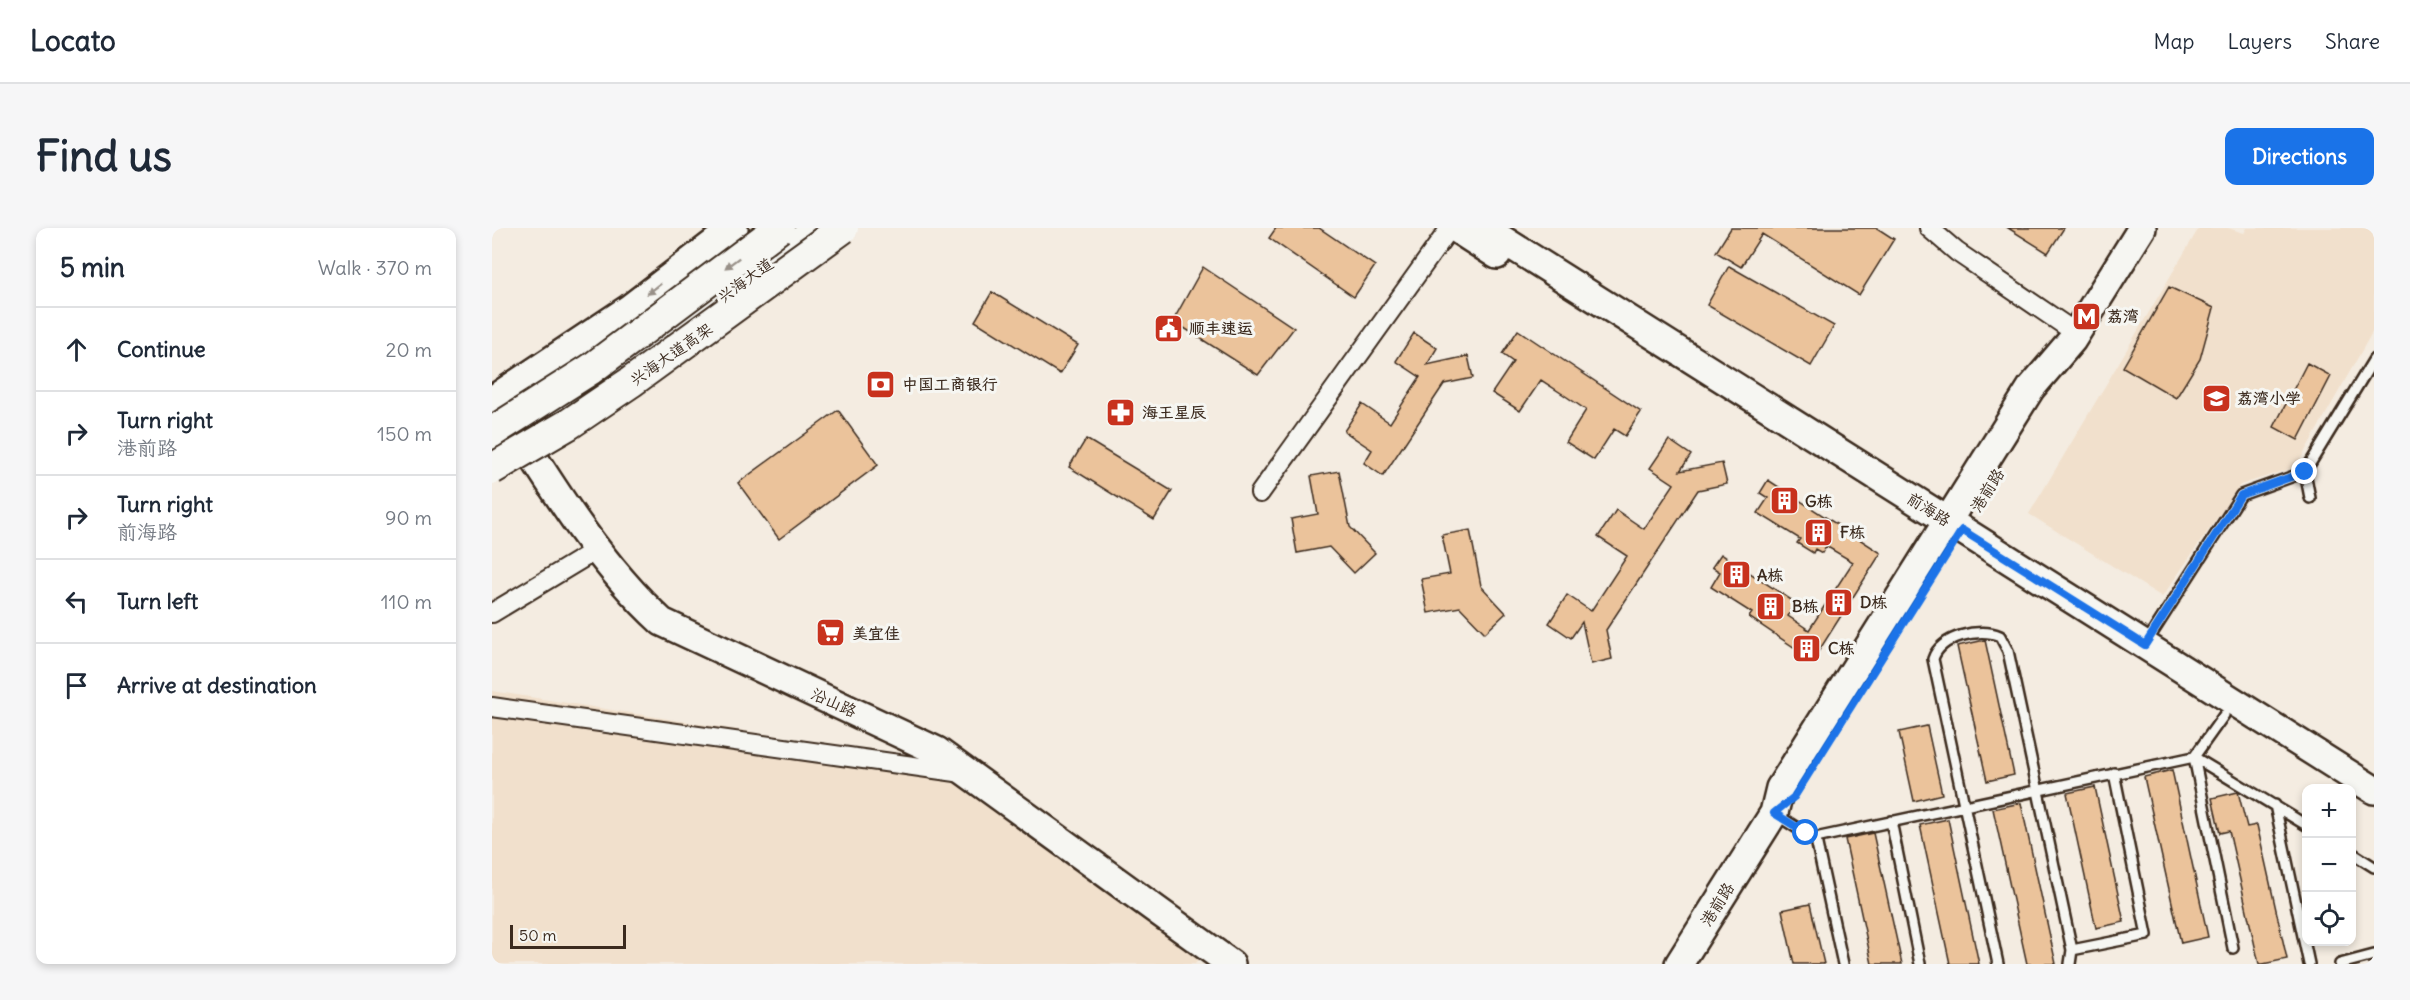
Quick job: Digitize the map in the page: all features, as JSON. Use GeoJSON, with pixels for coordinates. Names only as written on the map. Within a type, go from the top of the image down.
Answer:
{"type":"FeatureCollection","features":[{"type":"Feature","properties":{"kind":"main road","name":"兴海大道高架"},"geometry":{"type":"LineString","coordinates":[[506,434],[779,228]]}},
{"type":"Feature","properties":{"kind":"main road","name":"兴海大道高架"},"geometry":{"type":"LineString","coordinates":[[492,470],[569,424],[631,382],[843,228]]}},
{"type":"Feature","properties":{"kind":"street"},"geometry":{"type":"LineString","coordinates":[[493,396],[630,308],[734,228]]}},
{"type":"Feature","properties":{"kind":"street","name":"兴海大道"},"geometry":{"type":"LineString","coordinates":[[492,452],[506,434],[588,392],[818,228]]}},
{"type":"Feature","properties":{"kind":"street"},"geometry":{"type":"LineString","coordinates":[[1260,493],[1453,228]]}},
{"type":"Feature","properties":{"kind":"street","name":"前海路"},"geometry":{"type":"LineString","coordinates":[[1453,228],[1951,532],[2145,645],[2374,790]]}},
{"type":"Feature","properties":{"kind":"street","name":"前海路"},"geometry":{"type":"LineString","coordinates":[[1484,228],[1951,532],[2224,715],[2333,784]]}},
{"type":"Feature","properties":{"kind":"street"},"geometry":{"type":"LineString","coordinates":[[1929,228],[1957,252],[2074,336]]}},
{"type":"Feature","properties":{"kind":"street","name":"港前路"},"geometry":{"type":"LineString","coordinates":[[1679,964],[1774,813],[1780,788],[1951,532],[2031,388],[2074,336],[2142,228]]}},
{"type":"Feature","properties":{"kind":"street","name":"沿山路"},"geometry":{"type":"LineString","coordinates":[[493,396],[506,434],[638,600],[662,622],[937,751],[974,775],[1231,964]]}},
{"type":"Feature","properties":{"kind":"street"},"geometry":{"type":"LineString","coordinates":[[492,613],[598,549]]}},
{"type":"Feature","properties":{"kind":"street"},"geometry":{"type":"LineString","coordinates":[[492,707],[974,775]]}},
{"type":"Feature","properties":{"kind":"street"},"geometry":{"type":"LineString","coordinates":[[2356,798],[2374,809]]}},
{"type":"Feature","properties":{"kind":"lane"},"geometry":{"type":"LineString","coordinates":[[2145,645],[2241,495],[2305,472],[2374,358]]}},
{"type":"Feature","properties":{"kind":"lane"},"geometry":{"type":"LineString","coordinates":[[2305,472],[2310,498]]}},
{"type":"Feature","properties":{"kind":"lane"},"geometry":{"type":"LineString","coordinates":[[1998,964],[1934,670],[1936,650],[1949,639],[1986,633],[2000,636],[2004,641],[2072,950],[2070,964]]}},
{"type":"Feature","properties":{"kind":"lane"},"geometry":{"type":"LineString","coordinates":[[2224,715],[2194,757],[2233,948]]}},
{"type":"Feature","properties":{"kind":"lane"},"geometry":{"type":"LineString","coordinates":[[1816,840],[1826,835],[2194,757],[2302,822]]}},
{"type":"Feature","properties":{"kind":"lane"},"geometry":{"type":"LineString","coordinates":[[2072,950],[2147,935],[2114,773]]}},
{"type":"Feature","properties":{"kind":"lane"},"geometry":{"type":"LineString","coordinates":[[2275,805],[2309,964]]}},
{"type":"Feature","properties":{"kind":"lane"},"geometry":{"type":"LineString","coordinates":[[1774,813],[1816,840],[1843,964]]}},
{"type":"Feature","properties":{"kind":"lane"},"geometry":{"type":"LineString","coordinates":[[1891,821],[1920,964]]}},
{"type":"Feature","properties":{"kind":"lane"},"geometry":{"type":"LineString","coordinates":[[2356,856],[2374,867]]}},
{"type":"Feature","properties":{"kind":"lane"},"geometry":{"type":"LineString","coordinates":[[2340,964],[2374,955]]}},
{"type":"Feature","properties":{"kind":"shaded area","name":"荔湾小学"},"geometry":{"type":"Polygon","coordinates":[[[2199,228],[2228,228],[2244,233],[2247,228],[2374,228],[2374,329],[2296,467],[2240,485],[2162,597],[2029,514],[2199,228]]]}},
{"type":"Feature","properties":{"kind":"shaded area"},"geometry":{"type":"Polygon","coordinates":[[[492,691],[901,756],[943,767],[1200,958],[1195,964],[492,964],[492,691]]]}},
{"type":"Feature","properties":{"kind":"building"},"geometry":{"type":"Polygon","coordinates":[[[1276,228],[1319,228],[1375,266],[1354,297],[1269,238],[1276,228]]]}},
{"type":"Feature","properties":{"kind":"building"},"geometry":{"type":"Polygon","coordinates":[[[1731,228],[1877,228],[1894,239],[1859,295],[1762,234],[1741,267],[1716,252],[1731,228]]]}},
{"type":"Feature","properties":{"kind":"building"},"geometry":{"type":"Polygon","coordinates":[[[2008,228],[2064,228],[2048,253],[2008,228]]]}},
{"type":"Feature","properties":{"kind":"building"},"geometry":{"type":"Polygon","coordinates":[[[1729,266],[1834,326],[1811,366],[1707,305],[1729,266]]]}},
{"type":"Feature","properties":{"kind":"building"},"geometry":{"type":"Polygon","coordinates":[[[1203,267],[1294,328],[1258,375],[1173,321],[1203,267]]]}},
{"type":"Feature","properties":{"kind":"building"},"geometry":{"type":"Polygon","coordinates":[[[2169,287],[2214,308],[2200,359],[2176,398],[2123,367],[2169,287]]]}},
{"type":"Feature","properties":{"kind":"building"},"geometry":{"type":"Polygon","coordinates":[[[992,292],[1078,345],[1060,374],[975,321],[992,292]]]}},
{"type":"Feature","properties":{"kind":"building"},"geometry":{"type":"Polygon","coordinates":[[[1518,330],[1641,412],[1625,436],[1614,429],[1594,460],[1566,442],[1586,410],[1564,395],[1541,380],[1520,411],[1492,393],[1513,362],[1502,354],[1518,330]]]}},
{"type":"Feature","properties":{"kind":"building"},"geometry":{"type":"Polygon","coordinates":[[[1414,333],[1437,348],[1427,365],[1468,356],[1473,378],[1444,384],[1383,476],[1364,463],[1372,450],[1344,431],[1362,404],[1390,423],[1420,377],[1396,361],[1414,333]]]}},
{"type":"Feature","properties":{"kind":"building"},"geometry":{"type":"Polygon","coordinates":[[[2307,363],[2331,376],[2298,440],[2274,427],[2307,363]]]}},
{"type":"Feature","properties":{"kind":"building"},"geometry":{"type":"Polygon","coordinates":[[[838,410],[878,465],[779,539],[738,483],[838,410]]]}},
{"type":"Feature","properties":{"kind":"building"},"geometry":{"type":"Polygon","coordinates":[[[1086,439],[1172,491],[1154,520],[1069,467],[1086,439]]]}},
{"type":"Feature","properties":{"kind":"building"},"geometry":{"type":"Polygon","coordinates":[[[1669,440],[1691,455],[1680,471],[1722,463],[1727,484],[1698,490],[1606,630],[1612,659],[1591,664],[1582,622],[1571,638],[1549,623],[1567,595],[1591,611],[1627,556],[1598,537],[1616,510],[1644,529],[1674,484],[1650,468],[1669,440]]]}},
{"type":"Feature","properties":{"kind":"building"},"geometry":{"type":"Polygon","coordinates":[[[1339,471],[1350,527],[1375,553],[1354,573],[1329,547],[1297,553],[1291,519],[1318,514],[1311,476],[1339,471]]]}},
{"type":"Feature","properties":{"kind":"building"},"geometry":{"type":"Polygon","coordinates":[[[1768,480],[1881,553],[1813,660],[1749,617],[1752,613],[1711,587],[1720,572],[1712,567],[1721,554],[1796,603],[1788,616],[1809,630],[1853,562],[1826,546],[1822,553],[1815,549],[1813,553],[1797,543],[1800,539],[1758,513],[1768,498],[1760,493],[1768,480]]]}},
{"type":"Feature","properties":{"kind":"building"},"geometry":{"type":"Polygon","coordinates":[[[1470,530],[1481,586],[1506,613],[1485,633],[1460,607],[1428,613],[1421,579],[1450,574],[1442,535],[1470,530]]]}},
{"type":"Feature","properties":{"kind":"building"},"geometry":{"type":"Polygon","coordinates":[[[1985,640],[2014,775],[1987,781],[1957,646],[1985,640]]]}},
{"type":"Feature","properties":{"kind":"building"},"geometry":{"type":"Polygon","coordinates":[[[1927,726],[1942,794],[1914,801],[1899,732],[1927,726]]]}},
{"type":"Feature","properties":{"kind":"building"},"geometry":{"type":"Polygon","coordinates":[[[2172,770],[2208,937],[2181,943],[2144,777],[2172,770]]]}},
{"type":"Feature","properties":{"kind":"building"},"geometry":{"type":"Polygon","coordinates":[[[2095,787],[2124,922],[2096,928],[2067,793],[2095,787]]]}},
{"type":"Feature","properties":{"kind":"building"},"geometry":{"type":"Polygon","coordinates":[[[2238,792],[2247,827],[2257,825],[2287,959],[2259,964],[2229,831],[2220,833],[2212,798],[2238,792]]]}},
{"type":"Feature","properties":{"kind":"building"},"geometry":{"type":"Polygon","coordinates":[[[2021,803],[2056,964],[2027,964],[1993,809],[2021,803]]]}},
{"type":"Feature","properties":{"kind":"building"},"geometry":{"type":"Polygon","coordinates":[[[1948,819],[1979,964],[1950,964],[1920,825],[1948,819]]]}},
{"type":"Feature","properties":{"kind":"building"},"geometry":{"type":"Polygon","coordinates":[[[1873,833],[1902,964],[1872,964],[1845,839],[1873,833]]]}},
{"type":"Feature","properties":{"kind":"building"},"geometry":{"type":"Polygon","coordinates":[[[1810,904],[1824,964],[1794,964],[1782,910],[1810,904]]]}},
{"type":"Feature","properties":{"kind":"place","name":"荔湾"},"geometry":{"type":"Point","coordinates":[2086,316]}},
{"type":"Feature","properties":{"kind":"place","name":"顺丰速运"},"geometry":{"type":"Point","coordinates":[1168,328]}},
{"type":"Feature","properties":{"kind":"place","name":"中国工商银行"},"geometry":{"type":"Point","coordinates":[881,384]}},
{"type":"Feature","properties":{"kind":"place","name":"荔湾小学"},"geometry":{"type":"Point","coordinates":[2216,398]}},
{"type":"Feature","properties":{"kind":"place","name":"海王星辰"},"geometry":{"type":"Point","coordinates":[1121,412]}},
{"type":"Feature","properties":{"kind":"place","name":"G栋"},"geometry":{"type":"Point","coordinates":[1784,501]}},
{"type":"Feature","properties":{"kind":"place","name":"F栋"},"geometry":{"type":"Point","coordinates":[1819,532]}},
{"type":"Feature","properties":{"kind":"place","name":"A栋"},"geometry":{"type":"Point","coordinates":[1736,575]}},
{"type":"Feature","properties":{"kind":"place","name":"D栋"},"geometry":{"type":"Point","coordinates":[1839,602]}},
{"type":"Feature","properties":{"kind":"place","name":"B栋"},"geometry":{"type":"Point","coordinates":[1771,606]}},
{"type":"Feature","properties":{"kind":"place","name":"美宜佳"},"geometry":{"type":"Point","coordinates":[831,633]}},
{"type":"Feature","properties":{"kind":"place","name":"C栋"},"geometry":{"type":"Point","coordinates":[1807,648]}},
{"type":"Feature","properties":{"kind":"route"},"geometry":{"type":"LineString","coordinates":[[1806,833],[1774,813],[1794,797],[1962,530],[2145,645],[2241,495],[2305,472]]}}]}
